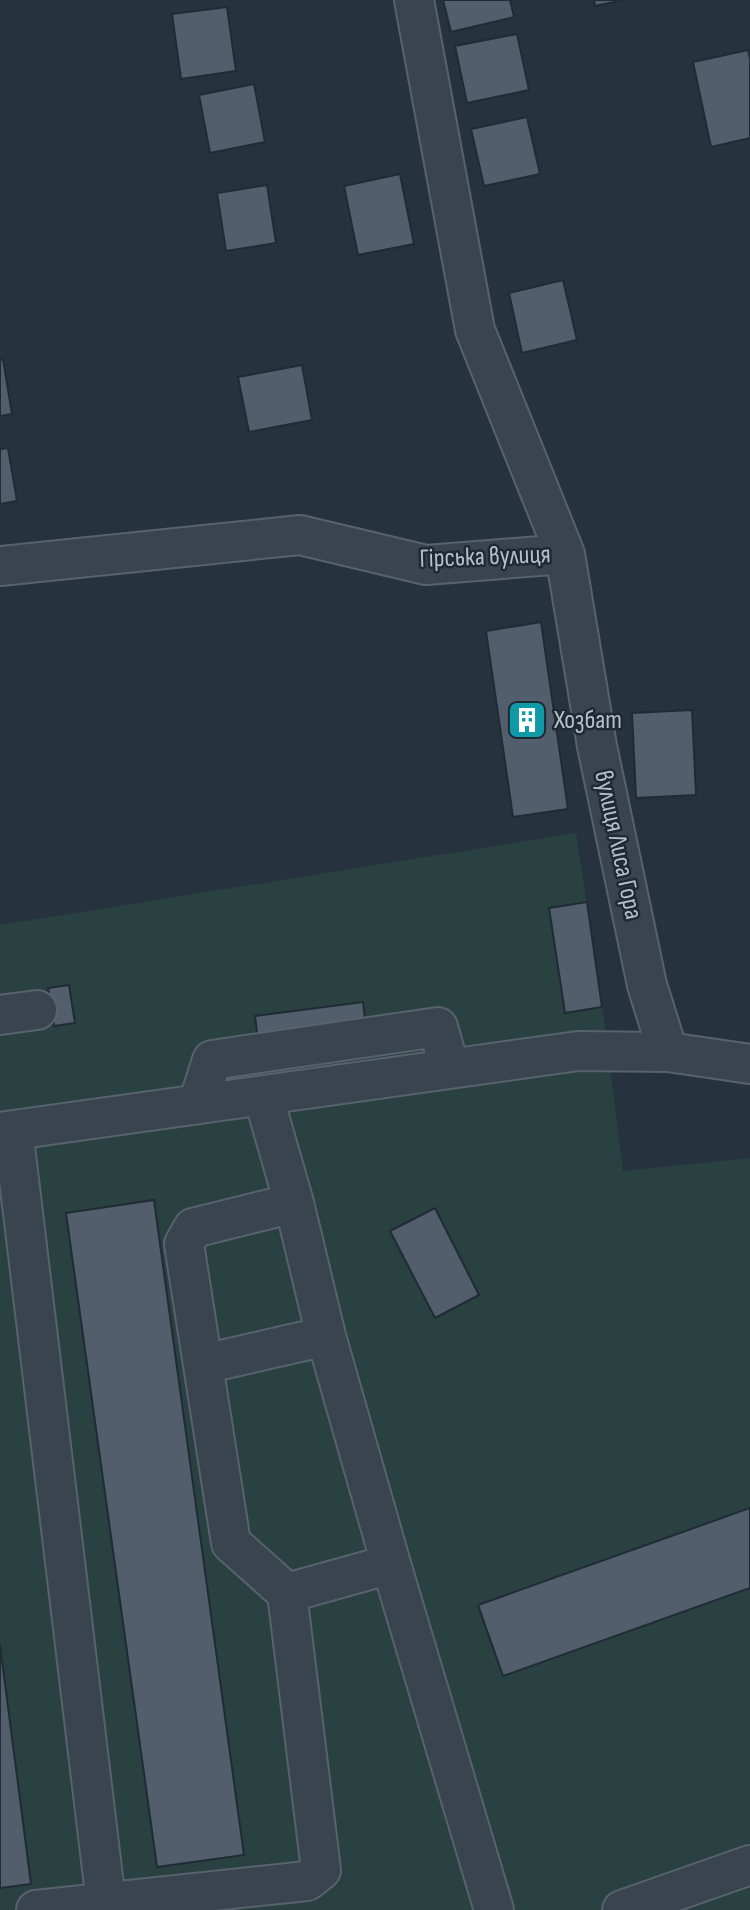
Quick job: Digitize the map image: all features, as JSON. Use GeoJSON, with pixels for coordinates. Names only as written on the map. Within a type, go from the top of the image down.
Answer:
{"type":"FeatureCollection","features":[{"type":"Feature","properties":{"kind":"street","name":"Гірська вулиця"},"geometry":{"type":"LineString","coordinates":[[0,566],[300,535],[426,565],[565,554],[475,330],[414,0]]}},
{"type":"Feature","properties":{"kind":"street","name":"вулиця Лиса Гора"},"geometry":{"type":"LineString","coordinates":[[565,554],[600,759],[647,985],[668,1052]]}},
{"type":"Feature","properties":{"kind":"street"},"geometry":{"type":"LineString","coordinates":[[0,1015],[37,1010]]}},
{"type":"Feature","properties":{"kind":"street"},"geometry":{"type":"LineString","coordinates":[[198,1104],[212,1060],[438,1027],[450,1069]]}},
{"type":"Feature","properties":{"kind":"street"},"geometry":{"type":"LineString","coordinates":[[106,1902],[6,1131],[578,1051],[668,1052],[750,1064]]}},
{"type":"Feature","properties":{"kind":"street"},"geometry":{"type":"LineString","coordinates":[[263,1095],[294,1203],[326,1336],[494,1910]]}},
{"type":"Feature","properties":{"kind":"street"},"geometry":{"type":"LineString","coordinates":[[36,1910],[307,1881],[321,1870],[287,1593],[231,1544],[184,1244],[193,1228],[294,1203]]}},
{"type":"Feature","properties":{"kind":"street"},"geometry":{"type":"LineString","coordinates":[[204,1364],[326,1336]]}},
{"type":"Feature","properties":{"kind":"street"},"geometry":{"type":"LineString","coordinates":[[287,1593],[391,1564]]}},
{"type":"Feature","properties":{"kind":"street"},"geometry":{"type":"LineString","coordinates":[[622,1910],[750,1865]]}},
{"type":"Feature","properties":{"kind":"green space"},"geometry":{"type":"Polygon","coordinates":[[[576,833],[604,1019],[623,1171],[750,1158],[750,1910],[0,1910],[0,925],[576,833]]]}},
{"type":"Feature","properties":{"kind":"building"},"geometry":{"type":"Polygon","coordinates":[[[443,0],[510,0],[514,17],[451,32],[443,0]]]}},
{"type":"Feature","properties":{"kind":"building"},"geometry":{"type":"Polygon","coordinates":[[[594,0],[623,0],[595,6],[594,0]]]}},
{"type":"Feature","properties":{"kind":"building"},"geometry":{"type":"Polygon","coordinates":[[[227,7],[236,71],[181,79],[172,14],[227,7]]]}},
{"type":"Feature","properties":{"kind":"building"},"geometry":{"type":"Polygon","coordinates":[[[517,34],[529,90],[467,103],[455,46],[517,34]]]}},
{"type":"Feature","properties":{"kind":"building"},"geometry":{"type":"Polygon","coordinates":[[[748,50],[750,138],[711,147],[693,62],[748,50]]]}},
{"type":"Feature","properties":{"kind":"building"},"geometry":{"type":"Polygon","coordinates":[[[254,84],[265,142],[210,153],[199,95],[254,84]]]}},
{"type":"Feature","properties":{"kind":"building"},"geometry":{"type":"Polygon","coordinates":[[[527,117],[540,174],[484,186],[471,129],[527,117]]]}},
{"type":"Feature","properties":{"kind":"building"},"geometry":{"type":"Polygon","coordinates":[[[400,174],[414,244],[358,255],[344,186],[400,174]]]}},
{"type":"Feature","properties":{"kind":"building"},"geometry":{"type":"Polygon","coordinates":[[[267,185],[276,243],[226,251],[217,193],[267,185]]]}},
{"type":"Feature","properties":{"kind":"building"},"geometry":{"type":"Polygon","coordinates":[[[563,280],[577,340],[522,353],[509,293],[563,280]]]}},
{"type":"Feature","properties":{"kind":"building"},"geometry":{"type":"Polygon","coordinates":[[[3,359],[12,414],[0,416],[0,360],[3,359]]]}},
{"type":"Feature","properties":{"kind":"building"},"geometry":{"type":"Polygon","coordinates":[[[302,365],[312,420],[249,432],[238,377],[302,365]]]}},
{"type":"Feature","properties":{"kind":"building"},"geometry":{"type":"Polygon","coordinates":[[[8,448],[17,501],[0,504],[0,449],[8,448]]]}},
{"type":"Feature","properties":{"kind":"building","name":"Хозбат"},"geometry":{"type":"Polygon","coordinates":[[[541,622],[568,809],[513,817],[486,631],[541,622]]]}},
{"type":"Feature","properties":{"kind":"building"},"geometry":{"type":"Polygon","coordinates":[[[692,710],[696,795],[636,798],[632,713],[692,710]]]}},
{"type":"Feature","properties":{"kind":"building"},"geometry":{"type":"Polygon","coordinates":[[[587,902],[602,1007],[565,1013],[549,908],[587,902]]]}},
{"type":"Feature","properties":{"kind":"building"},"geometry":{"type":"Polygon","coordinates":[[[69,985],[75,1023],[54,1026],[48,988],[69,985]]]}},
{"type":"Feature","properties":{"kind":"building"},"geometry":{"type":"Polygon","coordinates":[[[363,1002],[366,1028],[258,1041],[255,1016],[363,1002]]]}},
{"type":"Feature","properties":{"kind":"building"},"geometry":{"type":"Polygon","coordinates":[[[154,1200],[244,1855],[157,1867],[66,1213],[154,1200]]]}},
{"type":"Feature","properties":{"kind":"building"},"geometry":{"type":"Polygon","coordinates":[[[435,1208],[479,1295],[435,1318],[390,1231],[435,1208]]]}},
{"type":"Feature","properties":{"kind":"building"},"geometry":{"type":"Polygon","coordinates":[[[750,1508],[750,1588],[503,1676],[478,1605],[750,1508]]]}},
{"type":"Feature","properties":{"kind":"building"},"geometry":{"type":"Polygon","coordinates":[[[0,1645],[31,1884],[0,1888],[0,1645]]]}},
{"type":"Feature","properties":{"kind":"place","name":"Хозбат"},"geometry":{"type":"Point","coordinates":[527,720]}}]}
